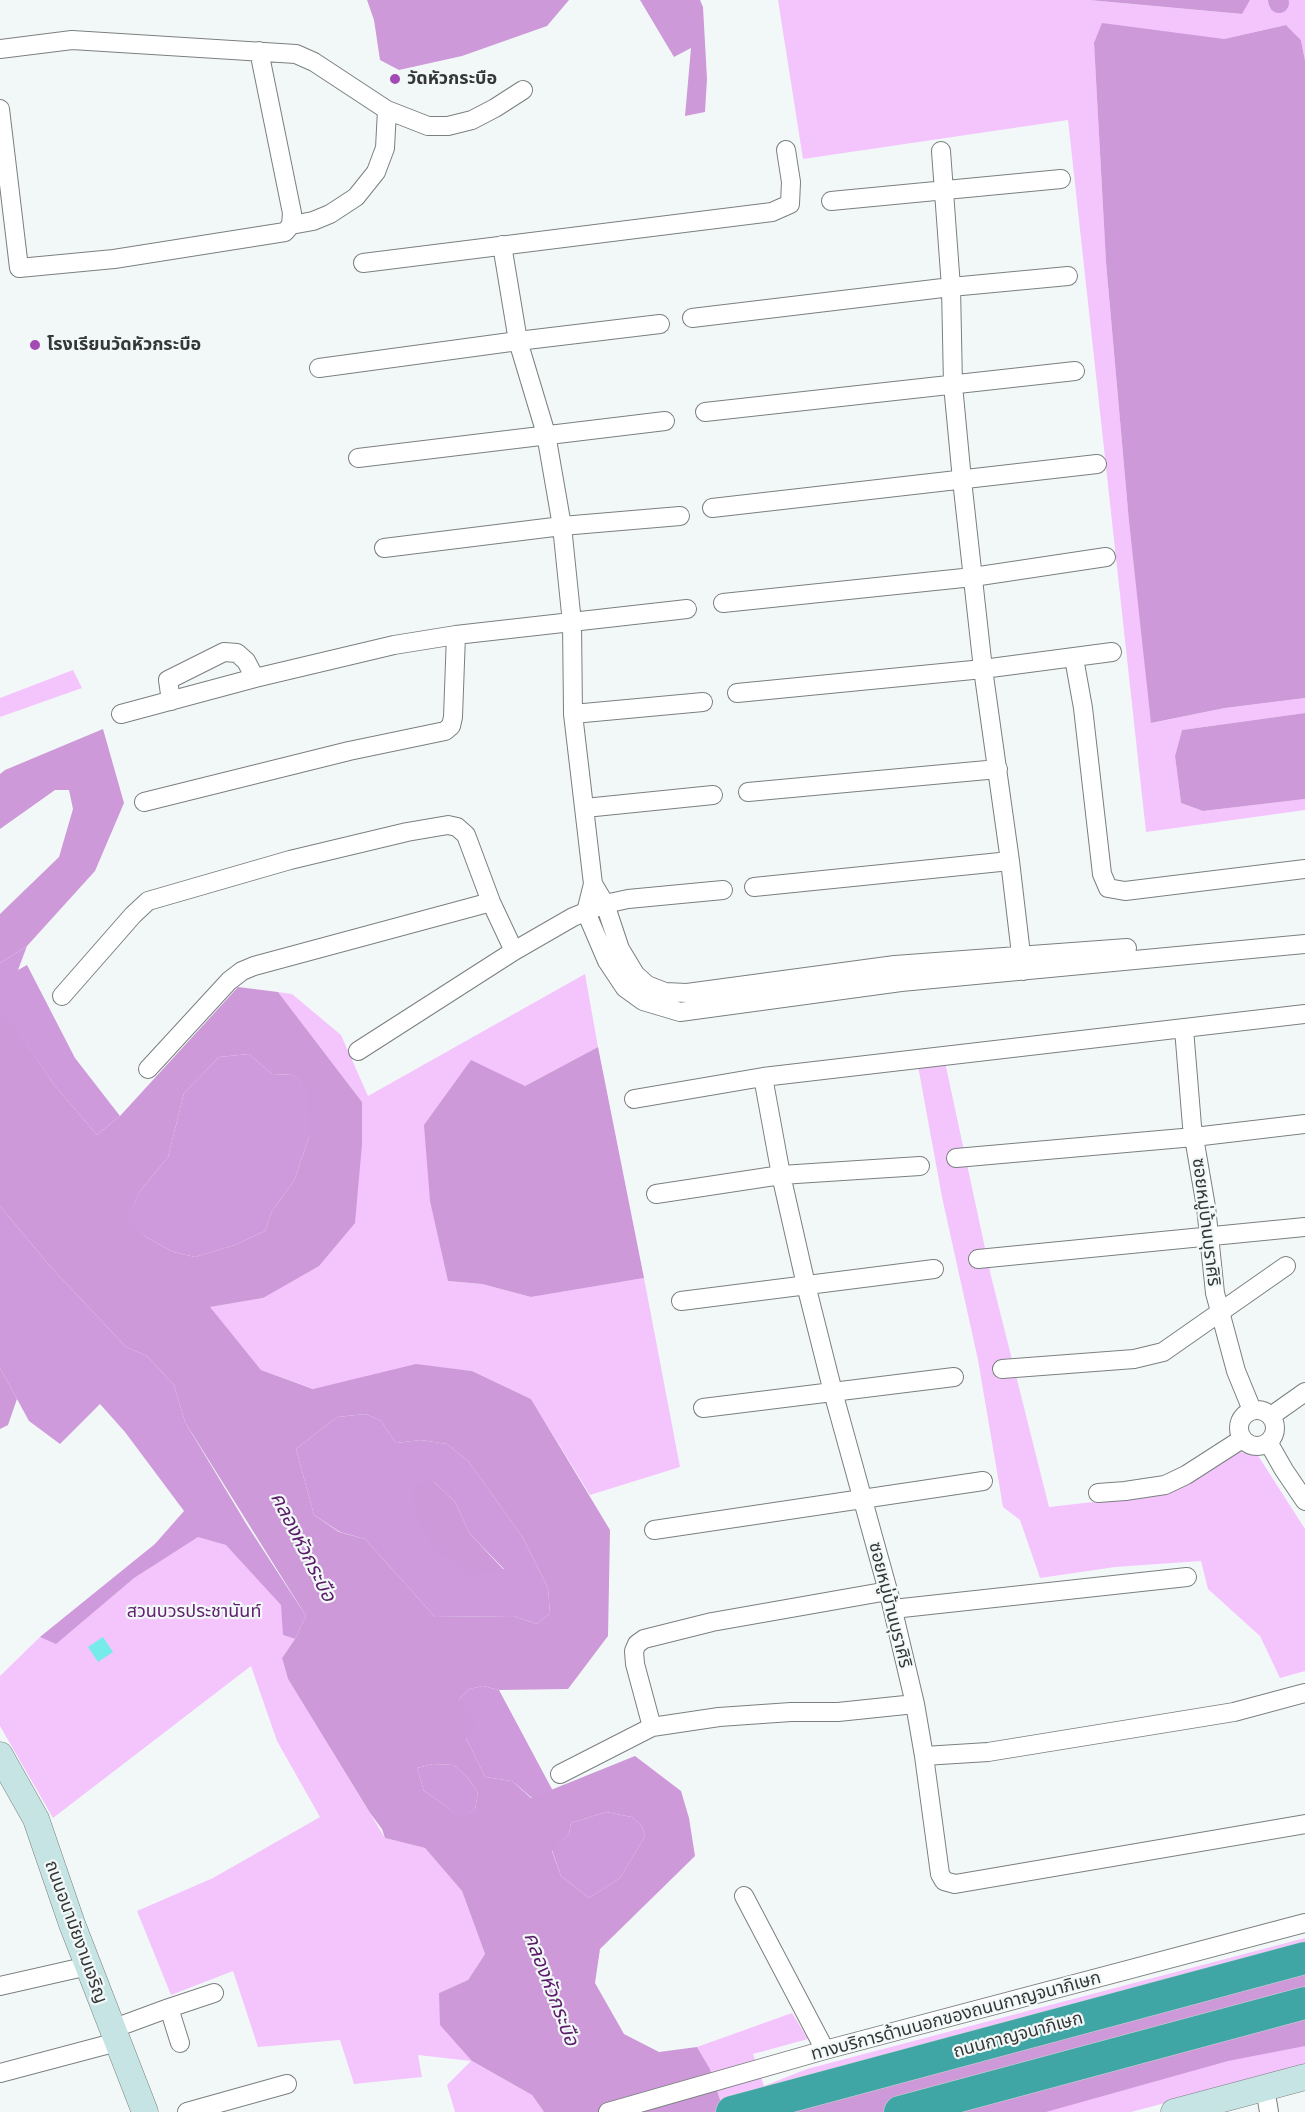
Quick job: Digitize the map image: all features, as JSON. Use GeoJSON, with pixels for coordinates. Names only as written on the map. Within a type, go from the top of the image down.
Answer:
{"type":"FeatureCollection","features":[{"type":"Feature","properties":{"kind":"highway","name":"ถนนกาญจนาภิเษก"},"geometry":{"type":"LineString","coordinates":[[732,2112],[1305,1958]]}},
{"type":"Feature","properties":{"kind":"highway"},"geometry":{"type":"LineString","coordinates":[[900,2112],[1305,2003]]}},
{"type":"Feature","properties":{"kind":"street"},"geometry":{"type":"LineString","coordinates":[[0,49],[72,40],[296,54],[314,62],[387,110],[428,126],[448,126],[472,120],[523,90]]}},
{"type":"Feature","properties":{"kind":"street"},"geometry":{"type":"LineString","coordinates":[[0,109],[2,141],[19,268],[114,259],[266,237],[285,232],[291,225],[292,213],[259,51]]}},
{"type":"Feature","properties":{"kind":"street"},"geometry":{"type":"LineString","coordinates":[[291,225],[313,221],[330,214],[356,197],[376,172],[385,148],[387,110]]}},
{"type":"Feature","properties":{"kind":"street"},"geometry":{"type":"LineString","coordinates":[[363,263],[772,212],[790,204],[786,150]]}},
{"type":"Feature","properties":{"kind":"street"},"geometry":{"type":"LineString","coordinates":[[941,151],[951,287],[953,385],[962,480],[983,669],[1022,963]]}},
{"type":"Feature","properties":{"kind":"street"},"geometry":{"type":"LineString","coordinates":[[831,201],[1061,179]]}},
{"type":"Feature","properties":{"kind":"street"},"geometry":{"type":"LineString","coordinates":[[502,245],[518,341],[546,434],[562,526],[572,623],[573,714],[593,884],[586,912],[607,961],[625,988],[643,1001],[669,1010],[687,1002],[810,985],[901,982],[1022,963],[1305,934]]}},
{"type":"Feature","properties":{"kind":"street"},"geometry":{"type":"LineString","coordinates":[[692,318],[951,287],[1068,276]]}},
{"type":"Feature","properties":{"kind":"street"},"geometry":{"type":"LineString","coordinates":[[320,368],[660,324]]}},
{"type":"Feature","properties":{"kind":"street"},"geometry":{"type":"LineString","coordinates":[[705,412],[1075,371]]}},
{"type":"Feature","properties":{"kind":"street"},"geometry":{"type":"LineString","coordinates":[[358,458],[665,421]]}},
{"type":"Feature","properties":{"kind":"street"},"geometry":{"type":"LineString","coordinates":[[712,507],[1097,464]]}},
{"type":"Feature","properties":{"kind":"street"},"geometry":{"type":"LineString","coordinates":[[384,548],[562,526],[680,516]]}},
{"type":"Feature","properties":{"kind":"street"},"geometry":{"type":"LineString","coordinates":[[723,603],[974,577],[1106,557]]}},
{"type":"Feature","properties":{"kind":"street"},"geometry":{"type":"LineString","coordinates":[[121,714],[255,678],[394,645],[456,635],[687,609]]}},
{"type":"Feature","properties":{"kind":"street"},"geometry":{"type":"LineString","coordinates":[[144,802],[349,751],[445,731],[451,726],[453,717],[456,635]]}},
{"type":"Feature","properties":{"kind":"street"},"geometry":{"type":"LineString","coordinates":[[171,700],[168,680],[224,652],[237,653],[246,661],[255,678]]}},
{"type":"Feature","properties":{"kind":"street"},"geometry":{"type":"LineString","coordinates":[[737,693],[983,669],[1112,652]]}},
{"type":"Feature","properties":{"kind":"street"},"geometry":{"type":"LineString","coordinates":[[1074,658],[1083,708],[1102,874],[1108,888],[1125,891],[1305,869]]}},
{"type":"Feature","properties":{"kind":"street"},"geometry":{"type":"LineString","coordinates":[[573,714],[704,702]]}},
{"type":"Feature","properties":{"kind":"street"},"geometry":{"type":"LineString","coordinates":[[748,792],[998,769]]}},
{"type":"Feature","properties":{"kind":"street"},"geometry":{"type":"LineString","coordinates":[[585,808],[713,795]]}},
{"type":"Feature","properties":{"kind":"street"},"geometry":{"type":"LineString","coordinates":[[62,996],[148,901],[290,860],[407,832],[448,825],[457,827],[466,835],[491,902],[514,951]]}},
{"type":"Feature","properties":{"kind":"street"},"geometry":{"type":"LineString","coordinates":[[754,887],[1010,861]]}},
{"type":"Feature","properties":{"kind":"street"},"geometry":{"type":"LineString","coordinates":[[593,884],[605,904],[620,949],[635,974],[655,989],[687,1002]]}},
{"type":"Feature","properties":{"kind":"street"},"geometry":{"type":"LineString","coordinates":[[358,1052],[514,951],[573,917],[605,904],[628,899],[723,890]]}},
{"type":"Feature","properties":{"kind":"street"},"geometry":{"type":"LineString","coordinates":[[148,1069],[242,971],[491,902]]}},
{"type":"Feature","properties":{"kind":"street"},"geometry":{"type":"LineString","coordinates":[[1022,963],[1305,944]]}},
{"type":"Feature","properties":{"kind":"street"},"geometry":{"type":"LineString","coordinates":[[634,1099],[763,1077],[1305,1014]]}},
{"type":"Feature","properties":{"kind":"street","name":"ซอยหมู่บ้านบุราศิริ"},"geometry":{"type":"LineString","coordinates":[[1184,1029],[1194,1137],[1215,1293],[1236,1371],[1252,1410]]}},
{"type":"Feature","properties":{"kind":"street","name":"ซอยหมู่บ้านบุราศิริ"},"geometry":{"type":"LineString","coordinates":[[763,1077],[781,1175],[806,1285],[833,1392],[891,1600],[915,1704],[940,1874],[944,1881],[954,1884],[1305,1824]]}},
{"type":"Feature","properties":{"kind":"street"},"geometry":{"type":"LineString","coordinates":[[956,1158],[1194,1137],[1305,1124]]}},
{"type":"Feature","properties":{"kind":"street"},"geometry":{"type":"LineString","coordinates":[[656,1194],[781,1175],[920,1166]]}},
{"type":"Feature","properties":{"kind":"street"},"geometry":{"type":"LineString","coordinates":[[978,1259],[1305,1227]]}},
{"type":"Feature","properties":{"kind":"street"},"geometry":{"type":"LineString","coordinates":[[1002,1369],[1134,1359],[1163,1352],[1286,1266]]}},
{"type":"Feature","properties":{"kind":"street"},"geometry":{"type":"LineString","coordinates":[[681,1301],[934,1269]]}},
{"type":"Feature","properties":{"kind":"street"},"geometry":{"type":"LineString","coordinates":[[703,1408],[954,1377]]}},
{"type":"Feature","properties":{"kind":"street"},"geometry":{"type":"LineString","coordinates":[[1271,1416],[1305,1392]]}},
{"type":"Feature","properties":{"kind":"street"},"geometry":{"type":"LineString","coordinates":[[1252,1410],[1266,1412],[1271,1416],[1275,1430],[1268,1442],[1255,1446],[1242,1439],[1238,1426],[1245,1414],[1252,1410]]}},
{"type":"Feature","properties":{"kind":"street"},"geometry":{"type":"LineString","coordinates":[[1098,1493],[1164,1485],[1186,1475],[1242,1439]]}},
{"type":"Feature","properties":{"kind":"street"},"geometry":{"type":"LineString","coordinates":[[1268,1442],[1305,1501]]}},
{"type":"Feature","properties":{"kind":"street"},"geometry":{"type":"LineString","coordinates":[[654,1530],[983,1481]]}},
{"type":"Feature","properties":{"kind":"street"},"geometry":{"type":"LineString","coordinates":[[652,1727],[635,1664],[634,1652],[637,1644],[644,1639],[712,1622],[891,1600],[1188,1577]]}},
{"type":"Feature","properties":{"kind":"street"},"geometry":{"type":"LineString","coordinates":[[924,1756],[988,1752],[1234,1712],[1305,1693]]}},
{"type":"Feature","properties":{"kind":"street"},"geometry":{"type":"LineString","coordinates":[[561,1774],[652,1727],[719,1717],[791,1712],[838,1712],[915,1704]]}},
{"type":"Feature","properties":{"kind":"street","name":"ถนนอนามัยงามเจริญ"},"geometry":{"type":"LineString","coordinates":[[0,1755],[36,1819],[88,1966],[145,2112]]}},
{"type":"Feature","properties":{"kind":"street"},"geometry":{"type":"LineString","coordinates":[[744,1896],[825,2050]]}},
{"type":"Feature","properties":{"kind":"street","name":"ทางบริการด้านนอกของถนนกาญจนาภิเษก"},"geometry":{"type":"LineString","coordinates":[[608,2112],[825,2050],[1305,1923]]}},
{"type":"Feature","properties":{"kind":"street"},"geometry":{"type":"LineString","coordinates":[[0,1986],[88,1966]]}},
{"type":"Feature","properties":{"kind":"street"},"geometry":{"type":"LineString","coordinates":[[0,2073],[115,2036],[169,2008],[214,1993]]}},
{"type":"Feature","properties":{"kind":"street"},"geometry":{"type":"LineString","coordinates":[[169,2008],[180,2043]]}},
{"type":"Feature","properties":{"kind":"street"},"geometry":{"type":"LineString","coordinates":[[1174,2112],[1267,2100],[1305,2077]]}},
{"type":"Feature","properties":{"kind":"street"},"geometry":{"type":"LineString","coordinates":[[188,2112],[287,2084]]}},
{"type":"Feature","properties":{"kind":"green space"},"geometry":{"type":"Polygon","coordinates":[[[778,0],[1089,0],[1241,14],[1250,0],[1305,0],[1305,61],[1301,40],[1286,25],[1224,39],[1094,43],[1106,262],[1129,522],[1152,723],[1225,708],[1305,698],[1305,713],[1182,730],[1175,756],[1181,803],[1203,811],[1305,799],[1305,810],[1146,832],[1068,120],[803,159],[778,0]]]}},
{"type":"Feature","properties":{"kind":"green space"},"geometry":{"type":"Polygon","coordinates":[[[73,670],[82,688],[0,717],[0,698],[73,670]]]}},
{"type":"Feature","properties":{"kind":"green space"},"geometry":{"type":"Polygon","coordinates":[[[585,974],[598,1047],[525,1086],[448,1281],[482,1284],[531,1297],[644,1278],[680,1467],[590,1495],[531,1399],[472,1371],[416,1365],[314,1389],[261,1370],[209,1307],[263,1298],[362,1102],[278,992],[292,994],[341,1035],[368,1096],[585,974]]]}},
{"type":"Feature","properties":{"kind":"green space"},"geometry":{"type":"Polygon","coordinates":[[[945,1062],[991,1276],[1049,1507],[1155,1495],[1240,1452],[1257,1454],[1305,1529],[1305,1671],[1280,1678],[1260,1636],[1208,1589],[1201,1561],[1115,1567],[1040,1578],[1020,1520],[1003,1507],[978,1360],[942,1197],[918,1066],[945,1062]]]}},
{"type":"Feature","properties":{"kind":"green space","name":"สวนบวรประชานันท์"},"geometry":{"type":"Polygon","coordinates":[[[204,1500],[293,1614],[283,1635],[295,1639],[282,1658],[288,1679],[385,1838],[425,1848],[462,1891],[485,1954],[468,1980],[439,1993],[472,2061],[532,2095],[544,2112],[455,2112],[447,2085],[471,2061],[418,2055],[422,2077],[354,2084],[340,2040],[258,2047],[233,1971],[171,1995],[137,1911],[213,1878],[320,1817],[277,1741],[251,1666],[53,1818],[0,1726],[0,1676],[40,1637],[155,1544],[185,1511],[204,1500]]]}},
{"type":"Feature","properties":{"kind":"green space"},"geometry":{"type":"Polygon","coordinates":[[[1305,1938],[1305,2066],[1131,2112],[724,2112],[710,2069],[697,2047],[792,2013],[808,2039],[753,2054],[764,2086],[807,2069],[1305,1938]]]}},
{"type":"Feature","properties":{"kind":"shaded area"},"geometry":{"type":"Polygon","coordinates":[[[27,946],[18,970],[27,965],[75,1058],[120,1116],[97,1135],[55,1086],[5,1013],[0,1013],[0,963],[27,946]]]}},
{"type":"Feature","properties":{"kind":"shaded area"},"geometry":{"type":"Polygon","coordinates":[[[249,1054],[272,1074],[293,1075],[309,1088],[309,1137],[294,1181],[272,1211],[265,1231],[235,1245],[195,1257],[173,1252],[146,1237],[127,1218],[140,1191],[168,1157],[184,1093],[219,1057],[249,1054]]]}},
{"type":"Feature","properties":{"kind":"shaded area"},"geometry":{"type":"Polygon","coordinates":[[[0,1206],[49,1265],[126,1347],[147,1356],[174,1385],[185,1422],[247,1525],[306,1616],[295,1639],[283,1635],[281,1605],[226,1545],[198,1537],[134,1578],[56,1644],[40,1637],[155,1544],[184,1511],[125,1432],[100,1404],[60,1444],[29,1421],[0,1368],[0,1206]]]}},
{"type":"Feature","properties":{"kind":"shaded area"},"geometry":{"type":"Polygon","coordinates":[[[366,1414],[381,1421],[396,1443],[421,1440],[447,1444],[469,1462],[523,1538],[548,1588],[550,1613],[537,1624],[513,1616],[435,1617],[365,1539],[340,1532],[314,1515],[296,1449],[337,1417],[366,1414]],[[433,1481],[470,1574],[504,1569],[470,1534],[455,1502],[433,1481]]]}},
{"type":"Feature","properties":{"kind":"shaded area"},"geometry":{"type":"Polygon","coordinates":[[[483,1686],[499,1690],[553,1791],[532,1798],[512,1781],[485,1777],[466,1738],[459,1699],[469,1689],[483,1686]]]}},
{"type":"Feature","properties":{"kind":"shaded area"},"geometry":{"type":"Polygon","coordinates":[[[433,1764],[454,1765],[468,1778],[478,1793],[475,1809],[461,1820],[424,1791],[417,1768],[433,1764]]]}},
{"type":"Feature","properties":{"kind":"shaded area"},"geometry":{"type":"Polygon","coordinates":[[[606,1812],[632,1817],[642,1826],[645,1836],[620,1878],[589,1898],[561,1876],[552,1850],[569,1834],[571,1823],[606,1812]]]}},
{"type":"Feature","properties":{"kind":"water"},"geometry":{"type":"Polygon","coordinates":[[[367,0],[569,0],[547,26],[462,56],[399,70],[380,60],[374,20],[367,0]]]}},
{"type":"Feature","properties":{"kind":"water"},"geometry":{"type":"Polygon","coordinates":[[[640,0],[700,0],[703,7],[707,79],[705,112],[685,116],[691,48],[674,57],[640,0]]]}},
{"type":"Feature","properties":{"kind":"water"},"geometry":{"type":"Polygon","coordinates":[[[1089,0],[1250,0],[1242,14],[1089,0]]]}},
{"type":"Feature","properties":{"kind":"water"},"geometry":{"type":"Polygon","coordinates":[[[1102,23],[1224,39],[1286,25],[1301,40],[1305,61],[1305,698],[1225,708],[1151,723],[1129,522],[1106,262],[1094,43],[1102,23]]]}},
{"type":"Feature","properties":{"kind":"water"},"geometry":{"type":"Polygon","coordinates":[[[1305,713],[1305,799],[1203,811],[1181,803],[1175,756],[1182,730],[1305,713]]]}},
{"type":"Feature","properties":{"kind":"water"},"geometry":{"type":"Polygon","coordinates":[[[103,729],[124,803],[95,871],[27,946],[0,963],[0,914],[59,857],[73,809],[69,790],[55,790],[0,829],[0,774],[103,729]]]}},
{"type":"Feature","properties":{"kind":"water","name":"คลองหัวกระบือ"},"geometry":{"type":"Polygon","coordinates":[[[238,987],[278,992],[362,1102],[362,1144],[355,1223],[319,1266],[263,1298],[210,1307],[261,1370],[313,1389],[416,1364],[472,1371],[531,1399],[610,1530],[608,1636],[568,1689],[499,1690],[483,1686],[469,1689],[459,1699],[475,1724],[466,1738],[485,1777],[512,1781],[531,1798],[635,1756],[681,1791],[689,1818],[695,1856],[600,1949],[595,1983],[624,2034],[659,2052],[697,2047],[710,2069],[724,2112],[544,2112],[532,2095],[472,2061],[440,2025],[439,1993],[468,1980],[485,1954],[462,1891],[425,1848],[385,1838],[382,1829],[288,1679],[282,1658],[295,1639],[306,1616],[185,1422],[174,1385],[147,1356],[126,1347],[49,1265],[0,1206],[0,1013],[5,1012],[55,1086],[97,1135],[120,1116],[238,987]],[[249,1054],[219,1057],[184,1093],[168,1157],[140,1191],[128,1217],[146,1237],[173,1252],[195,1257],[235,1245],[265,1231],[272,1211],[294,1181],[309,1137],[308,1088],[293,1075],[272,1074],[249,1054]],[[366,1414],[337,1417],[296,1449],[314,1515],[339,1532],[365,1539],[435,1617],[513,1616],[537,1624],[550,1613],[548,1588],[523,1538],[469,1462],[447,1444],[421,1440],[396,1443],[381,1421],[366,1414]],[[433,1764],[417,1768],[424,1791],[461,1819],[475,1809],[478,1793],[468,1778],[454,1765],[433,1764]],[[606,1812],[571,1823],[569,1834],[552,1851],[561,1876],[589,1898],[620,1878],[645,1836],[642,1826],[632,1817],[606,1812]]]}},
{"type":"Feature","properties":{"kind":"water"},"geometry":{"type":"Polygon","coordinates":[[[598,1047],[644,1278],[531,1297],[482,1284],[448,1281],[430,1201],[424,1125],[471,1060],[525,1086],[598,1047]]]}},
{"type":"Feature","properties":{"kind":"water"},"geometry":{"type":"Polygon","coordinates":[[[0,1368],[17,1399],[8,1425],[0,1429],[0,1368]]]}},
{"type":"Feature","properties":{"kind":"water"},"geometry":{"type":"Polygon","coordinates":[[[433,1481],[455,1502],[470,1534],[504,1570],[470,1575],[439,1553],[422,1530],[412,1498],[413,1483],[433,1481]]]}},
{"type":"Feature","properties":{"kind":"water"},"geometry":{"type":"Polygon","coordinates":[[[1305,1945],[1305,2046],[1228,2061],[1046,2112],[743,2112],[742,2092],[774,2092],[1305,1945]]]}},
{"type":"Feature","properties":{"kind":"building"},"geometry":{"type":"Polygon","coordinates":[[[103,1637],[113,1652],[98,1662],[88,1647],[103,1637]]]}},
{"type":"Feature","properties":{"kind":"place","name":"วัดหัวกระบือ"},"geometry":{"type":"Point","coordinates":[395,79]}},
{"type":"Feature","properties":{"kind":"place","name":"โรงเรียนวัดหัวกระบือ"},"geometry":{"type":"Point","coordinates":[35,345]}}]}
